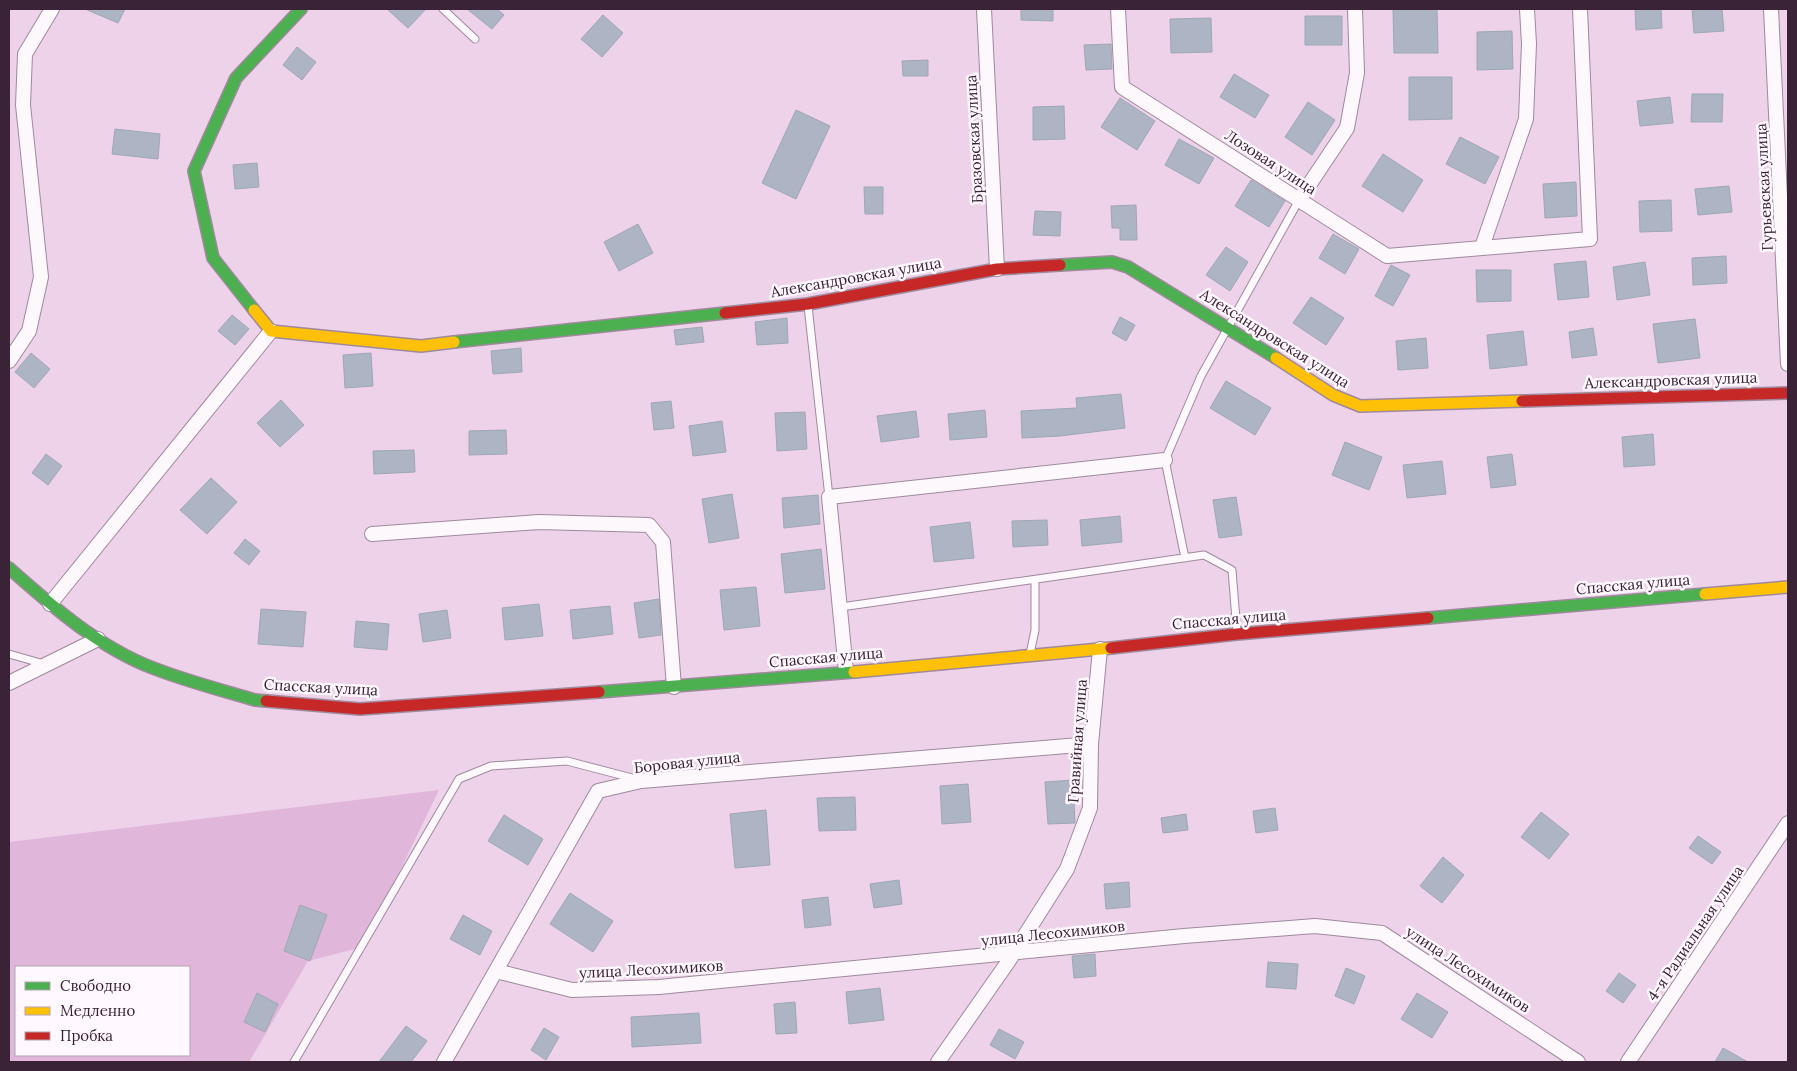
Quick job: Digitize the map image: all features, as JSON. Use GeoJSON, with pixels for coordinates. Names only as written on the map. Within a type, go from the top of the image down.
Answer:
{"type":"FeatureCollection","features":[{"type":"Feature","properties":{"kind":"street"},"geometry":{"type":"LineString","coordinates":[[9,361],[29,331],[40,277],[23,105],[25,54],[52,9]]}},
{"type":"Feature","properties":{"kind":"street"},"geometry":{"type":"LineString","coordinates":[[50,604],[271,331],[213,258],[194,171],[236,78],[301,9]]}},
{"type":"Feature","properties":{"kind":"street","name":"Бразовская улица"},"geometry":{"type":"LineString","coordinates":[[984,9],[997,269]]}},
{"type":"Feature","properties":{"kind":"street","name":"Лозовая улица"},"geometry":{"type":"LineString","coordinates":[[1118,9],[1122,86],[1387,256],[1590,239],[1580,9]]}},
{"type":"Feature","properties":{"kind":"street"},"geometry":{"type":"LineString","coordinates":[[1299,200],[1347,128],[1356,73],[1355,9]]}},
{"type":"Feature","properties":{"kind":"street"},"geometry":{"type":"LineString","coordinates":[[1482,248],[1526,119],[1529,44],[1527,9]]}},
{"type":"Feature","properties":{"kind":"street","name":"Гурьевская улица"},"geometry":{"type":"LineString","coordinates":[[1771,9],[1788,364]]}},
{"type":"Feature","properties":{"kind":"street","name":"Александровская улица"},"geometry":{"type":"LineString","coordinates":[[271,331],[421,346],[808,304],[997,269],[1112,262],[1128,267],[1229,328],[1333,395],[1360,406],[1788,393]]}},
{"type":"Feature","properties":{"kind":"street"},"geometry":{"type":"LineString","coordinates":[[846,671],[829,497],[1165,460]]}},
{"type":"Feature","properties":{"kind":"street"},"geometry":{"type":"LineString","coordinates":[[372,534],[539,522],[649,525],[663,542],[674,688]]}},
{"type":"Feature","properties":{"kind":"street","name":"Спасская улица"},"geometry":{"type":"LineString","coordinates":[[9,568],[50,604],[98,639],[152,668],[255,700],[360,709],[674,688],[846,671],[1029,657],[1237,634],[1788,587]]}},
{"type":"Feature","properties":{"kind":"street"},"geometry":{"type":"LineString","coordinates":[[9,683],[44,664],[98,639]]}},
{"type":"Feature","properties":{"kind":"street","name":"Гравийная улица"},"geometry":{"type":"LineString","coordinates":[[938,1062],[1014,954],[1066,870],[1090,808],[1091,744],[1100,649]]}},
{"type":"Feature","properties":{"kind":"street","name":"Боровая улица"},"geometry":{"type":"LineString","coordinates":[[444,1062],[598,791],[641,780],[1091,744]]}},
{"type":"Feature","properties":{"kind":"street","name":"4-я Радиальная улица"},"geometry":{"type":"LineString","coordinates":[[1628,1062],[1788,823]]}},
{"type":"Feature","properties":{"kind":"street","name":"улица Лесохимиков"},"geometry":{"type":"LineString","coordinates":[[496,971],[572,990],[659,988],[1315,926],[1382,933],[1578,1062]]}},
{"type":"Feature","properties":{"kind":"lane"},"geometry":{"type":"LineString","coordinates":[[442,9],[475,39]]}},
{"type":"Feature","properties":{"kind":"lane"},"geometry":{"type":"LineString","coordinates":[[1185,558],[1165,460],[1201,376],[1299,200]]}},
{"type":"Feature","properties":{"kind":"lane"},"geometry":{"type":"LineString","coordinates":[[808,304],[829,497]]}},
{"type":"Feature","properties":{"kind":"lane"},"geometry":{"type":"LineString","coordinates":[[841,607],[1204,555],[1232,570],[1237,634]]}},
{"type":"Feature","properties":{"kind":"lane"},"geometry":{"type":"LineString","coordinates":[[1029,657],[1035,630],[1035,580]]}},
{"type":"Feature","properties":{"kind":"lane"},"geometry":{"type":"LineString","coordinates":[[9,654],[44,664]]}},
{"type":"Feature","properties":{"kind":"lane"},"geometry":{"type":"LineString","coordinates":[[294,1062],[459,779],[491,766],[567,761],[641,780]]}},
{"type":"Feature","properties":{"kind":"shaded area"},"geometry":{"type":"Polygon","coordinates":[[[439,790],[363,947],[308,961],[249,1062],[9,1062],[9,842],[439,790]]]}},
{"type":"Feature","properties":{"kind":"building"},"geometry":{"type":"Polygon","coordinates":[[[85,9],[125,9],[118,23],[85,9]]]}},
{"type":"Feature","properties":{"kind":"building"},"geometry":{"type":"Polygon","coordinates":[[[387,9],[426,9],[408,28],[387,9]]]}},
{"type":"Feature","properties":{"kind":"building"},"geometry":{"type":"Polygon","coordinates":[[[467,9],[497,9],[504,15],[492,29],[467,9]]]}},
{"type":"Feature","properties":{"kind":"building"},"geometry":{"type":"Polygon","coordinates":[[[1021,9],[1053,9],[1053,21],[1021,20],[1021,9]]]}},
{"type":"Feature","properties":{"kind":"building"},"geometry":{"type":"Polygon","coordinates":[[[1393,9],[1437,9],[1438,53],[1394,53],[1393,9]]]}},
{"type":"Feature","properties":{"kind":"building"},"geometry":{"type":"Polygon","coordinates":[[[1635,9],[1661,9],[1662,28],[1636,30],[1635,9]]]}},
{"type":"Feature","properties":{"kind":"building"},"geometry":{"type":"Polygon","coordinates":[[[1692,9],[1722,9],[1724,31],[1694,33],[1692,9]]]}},
{"type":"Feature","properties":{"kind":"building"},"geometry":{"type":"Polygon","coordinates":[[[603,15],[623,33],[602,57],[581,39],[603,15]]]}},
{"type":"Feature","properties":{"kind":"building"},"geometry":{"type":"Polygon","coordinates":[[[1305,16],[1342,16],[1342,45],[1305,45],[1305,16]]]}},
{"type":"Feature","properties":{"kind":"building"},"geometry":{"type":"Polygon","coordinates":[[[1211,18],[1212,52],[1171,53],[1170,19],[1211,18]]]}},
{"type":"Feature","properties":{"kind":"building"},"geometry":{"type":"Polygon","coordinates":[[[1512,31],[1513,69],[1477,70],[1477,32],[1512,31]]]}},
{"type":"Feature","properties":{"kind":"building"},"geometry":{"type":"Polygon","coordinates":[[[1111,44],[1112,69],[1086,70],[1084,45],[1111,44]]]}},
{"type":"Feature","properties":{"kind":"building"},"geometry":{"type":"Polygon","coordinates":[[[297,47],[316,62],[302,80],[283,65],[297,47]]]}},
{"type":"Feature","properties":{"kind":"building"},"geometry":{"type":"Polygon","coordinates":[[[928,60],[928,76],[903,76],[902,61],[928,60]]]}},
{"type":"Feature","properties":{"kind":"building"},"geometry":{"type":"Polygon","coordinates":[[[1234,74],[1269,95],[1255,118],[1220,97],[1234,74]]]}},
{"type":"Feature","properties":{"kind":"building"},"geometry":{"type":"Polygon","coordinates":[[[1409,77],[1452,77],[1452,119],[1409,120],[1409,77]]]}},
{"type":"Feature","properties":{"kind":"building"},"geometry":{"type":"Polygon","coordinates":[[[1692,94],[1723,94],[1722,122],[1691,122],[1692,94]]]}},
{"type":"Feature","properties":{"kind":"building"},"geometry":{"type":"Polygon","coordinates":[[[1670,97],[1673,123],[1640,126],[1637,101],[1670,97]]]}},
{"type":"Feature","properties":{"kind":"building"},"geometry":{"type":"Polygon","coordinates":[[[1120,98],[1155,121],[1137,150],[1101,127],[1120,98]]]}},
{"type":"Feature","properties":{"kind":"building"},"geometry":{"type":"Polygon","coordinates":[[[1308,102],[1335,120],[1312,155],[1285,137],[1308,102]]]}},
{"type":"Feature","properties":{"kind":"building"},"geometry":{"type":"Polygon","coordinates":[[[1064,106],[1065,139],[1033,140],[1033,107],[1064,106]]]}},
{"type":"Feature","properties":{"kind":"building"},"geometry":{"type":"Polygon","coordinates":[[[796,110],[830,126],[796,199],[762,183],[796,110]]]}},
{"type":"Feature","properties":{"kind":"building"},"geometry":{"type":"Polygon","coordinates":[[[115,129],[160,134],[158,159],[112,154],[115,129]]]}},
{"type":"Feature","properties":{"kind":"building"},"geometry":{"type":"Polygon","coordinates":[[[1460,137],[1499,157],[1485,184],[1446,164],[1460,137]]]}},
{"type":"Feature","properties":{"kind":"building"},"geometry":{"type":"Polygon","coordinates":[[[1179,139],[1214,158],[1199,184],[1165,165],[1179,139]]]}},
{"type":"Feature","properties":{"kind":"building"},"geometry":{"type":"Polygon","coordinates":[[[1383,154],[1423,180],[1403,212],[1362,186],[1383,154]]]}},
{"type":"Feature","properties":{"kind":"building"},"geometry":{"type":"Polygon","coordinates":[[[257,163],[259,187],[235,189],[233,165],[257,163]]]}},
{"type":"Feature","properties":{"kind":"building"},"geometry":{"type":"Polygon","coordinates":[[[1251,180],[1285,201],[1269,227],[1235,206],[1251,180]]]}},
{"type":"Feature","properties":{"kind":"building"},"geometry":{"type":"Polygon","coordinates":[[[1576,182],[1577,216],[1545,218],[1543,184],[1576,182]]]}},
{"type":"Feature","properties":{"kind":"building"},"geometry":{"type":"Polygon","coordinates":[[[1729,186],[1732,212],[1698,215],[1695,189],[1729,186]]]}},
{"type":"Feature","properties":{"kind":"building"},"geometry":{"type":"Polygon","coordinates":[[[864,187],[883,187],[883,214],[865,214],[864,187]]]}},
{"type":"Feature","properties":{"kind":"building"},"geometry":{"type":"Polygon","coordinates":[[[1671,200],[1672,231],[1640,232],[1639,201],[1671,200]]]}},
{"type":"Feature","properties":{"kind":"building"},"geometry":{"type":"Polygon","coordinates":[[[1136,205],[1137,240],[1120,240],[1120,228],[1112,228],[1111,206],[1136,205]]]}},
{"type":"Feature","properties":{"kind":"building"},"geometry":{"type":"Polygon","coordinates":[[[1035,211],[1061,212],[1060,236],[1033,235],[1035,211]]]}},
{"type":"Feature","properties":{"kind":"building"},"geometry":{"type":"Polygon","coordinates":[[[638,224],[653,253],[619,271],[604,242],[638,224]]]}},
{"type":"Feature","properties":{"kind":"building"},"geometry":{"type":"Polygon","coordinates":[[[1333,234],[1359,249],[1345,274],[1319,258],[1333,234]]]}},
{"type":"Feature","properties":{"kind":"building"},"geometry":{"type":"Polygon","coordinates":[[[1226,247],[1248,262],[1230,291],[1206,275],[1226,247]]]}},
{"type":"Feature","properties":{"kind":"building"},"geometry":{"type":"Polygon","coordinates":[[[1726,256],[1727,283],[1693,285],[1692,258],[1726,256]]]}},
{"type":"Feature","properties":{"kind":"building"},"geometry":{"type":"Polygon","coordinates":[[[1586,261],[1589,297],[1558,300],[1554,264],[1586,261]]]}},
{"type":"Feature","properties":{"kind":"building"},"geometry":{"type":"Polygon","coordinates":[[[1645,262],[1650,295],[1617,300],[1613,267],[1645,262]]]}},
{"type":"Feature","properties":{"kind":"building"},"geometry":{"type":"Polygon","coordinates":[[[1391,265],[1410,275],[1393,306],[1375,296],[1391,265]]]}},
{"type":"Feature","properties":{"kind":"building"},"geometry":{"type":"Polygon","coordinates":[[[1476,270],[1511,270],[1511,301],[1477,302],[1476,270]]]}},
{"type":"Feature","properties":{"kind":"building"},"geometry":{"type":"Polygon","coordinates":[[[1311,297],[1344,318],[1326,345],[1293,323],[1311,297]]]}},
{"type":"Feature","properties":{"kind":"building"},"geometry":{"type":"Polygon","coordinates":[[[232,315],[249,329],[235,345],[218,331],[232,315]]]}},
{"type":"Feature","properties":{"kind":"building"},"geometry":{"type":"Polygon","coordinates":[[[1120,317],[1135,325],[1126,341],[1112,333],[1120,317]]]}},
{"type":"Feature","properties":{"kind":"building"},"geometry":{"type":"Polygon","coordinates":[[[787,318],[788,343],[757,345],[755,322],[787,318]]]}},
{"type":"Feature","properties":{"kind":"building"},"geometry":{"type":"Polygon","coordinates":[[[1695,319],[1700,358],[1658,363],[1653,324],[1695,319]]]}},
{"type":"Feature","properties":{"kind":"building"},"geometry":{"type":"Polygon","coordinates":[[[702,327],[704,342],[676,345],[674,330],[702,327]]]}},
{"type":"Feature","properties":{"kind":"building"},"geometry":{"type":"Polygon","coordinates":[[[1593,328],[1597,355],[1572,358],[1569,332],[1593,328]]]}},
{"type":"Feature","properties":{"kind":"building"},"geometry":{"type":"Polygon","coordinates":[[[1523,331],[1527,365],[1490,369],[1487,335],[1523,331]]]}},
{"type":"Feature","properties":{"kind":"building"},"geometry":{"type":"Polygon","coordinates":[[[1426,338],[1428,368],[1398,370],[1396,341],[1426,338]]]}},
{"type":"Feature","properties":{"kind":"building"},"geometry":{"type":"Polygon","coordinates":[[[521,348],[522,372],[493,374],[491,351],[521,348]]]}},
{"type":"Feature","properties":{"kind":"building"},"geometry":{"type":"Polygon","coordinates":[[[31,353],[50,369],[34,388],[15,372],[31,353]]]}},
{"type":"Feature","properties":{"kind":"building"},"geometry":{"type":"Polygon","coordinates":[[[371,353],[373,386],[345,388],[343,355],[371,353]]]}},
{"type":"Feature","properties":{"kind":"building"},"geometry":{"type":"Polygon","coordinates":[[[1226,381],[1271,408],[1255,435],[1210,408],[1226,381]]]}},
{"type":"Feature","properties":{"kind":"building"},"geometry":{"type":"Polygon","coordinates":[[[1121,394],[1125,428],[1060,436],[1022,438],[1021,411],[1077,408],[1076,398],[1121,394]]]}},
{"type":"Feature","properties":{"kind":"building"},"geometry":{"type":"Polygon","coordinates":[[[281,400],[304,425],[280,447],[257,423],[281,400]]]}},
{"type":"Feature","properties":{"kind":"building"},"geometry":{"type":"Polygon","coordinates":[[[671,401],[674,428],[654,430],[651,403],[671,401]]]}},
{"type":"Feature","properties":{"kind":"building"},"geometry":{"type":"Polygon","coordinates":[[[985,410],[987,437],[950,440],[948,414],[985,410]]]}},
{"type":"Feature","properties":{"kind":"building"},"geometry":{"type":"Polygon","coordinates":[[[916,411],[919,437],[881,442],[877,416],[916,411]]]}},
{"type":"Feature","properties":{"kind":"building"},"geometry":{"type":"Polygon","coordinates":[[[805,412],[807,449],[777,451],[775,413],[805,412]]]}},
{"type":"Feature","properties":{"kind":"building"},"geometry":{"type":"Polygon","coordinates":[[[722,421],[726,452],[693,456],[689,426],[722,421]]]}},
{"type":"Feature","properties":{"kind":"building"},"geometry":{"type":"Polygon","coordinates":[[[506,430],[507,454],[469,455],[469,431],[506,430]]]}},
{"type":"Feature","properties":{"kind":"building"},"geometry":{"type":"Polygon","coordinates":[[[1653,434],[1655,465],[1624,467],[1622,437],[1653,434]]]}},
{"type":"Feature","properties":{"kind":"building"},"geometry":{"type":"Polygon","coordinates":[[[1345,442],[1382,457],[1369,490],[1332,475],[1345,442]]]}},
{"type":"Feature","properties":{"kind":"building"},"geometry":{"type":"Polygon","coordinates":[[[414,450],[415,472],[374,474],[373,451],[414,450]]]}},
{"type":"Feature","properties":{"kind":"building"},"geometry":{"type":"Polygon","coordinates":[[[46,454],[62,466],[48,485],[32,473],[46,454]]]}},
{"type":"Feature","properties":{"kind":"building"},"geometry":{"type":"Polygon","coordinates":[[[1512,454],[1516,485],[1491,488],[1487,457],[1512,454]]]}},
{"type":"Feature","properties":{"kind":"building"},"geometry":{"type":"Polygon","coordinates":[[[1442,461],[1446,494],[1407,498],[1403,465],[1442,461]]]}},
{"type":"Feature","properties":{"kind":"building"},"geometry":{"type":"Polygon","coordinates":[[[211,478],[237,502],[207,534],[180,510],[211,478]]]}},
{"type":"Feature","properties":{"kind":"building"},"geometry":{"type":"Polygon","coordinates":[[[732,494],[739,538],[709,543],[702,499],[732,494]]]}},
{"type":"Feature","properties":{"kind":"building"},"geometry":{"type":"Polygon","coordinates":[[[818,495],[820,524],[784,528],[782,498],[818,495]]]}},
{"type":"Feature","properties":{"kind":"building"},"geometry":{"type":"Polygon","coordinates":[[[1236,497],[1242,535],[1219,538],[1213,500],[1236,497]]]}},
{"type":"Feature","properties":{"kind":"building"},"geometry":{"type":"Polygon","coordinates":[[[1120,516],[1122,542],[1082,546],[1080,520],[1120,516]]]}},
{"type":"Feature","properties":{"kind":"building"},"geometry":{"type":"Polygon","coordinates":[[[1047,520],[1048,545],[1013,547],[1012,521],[1047,520]]]}},
{"type":"Feature","properties":{"kind":"building"},"geometry":{"type":"Polygon","coordinates":[[[970,522],[974,558],[934,562],[930,527],[970,522]]]}},
{"type":"Feature","properties":{"kind":"building"},"geometry":{"type":"Polygon","coordinates":[[[245,539],[260,551],[249,565],[234,553],[245,539]]]}},
{"type":"Feature","properties":{"kind":"building"},"geometry":{"type":"Polygon","coordinates":[[[821,549],[825,589],[785,593],[781,554],[821,549]]]}},
{"type":"Feature","properties":{"kind":"building"},"geometry":{"type":"Polygon","coordinates":[[[756,587],[760,626],[724,630],[720,590],[756,587]]]}},
{"type":"Feature","properties":{"kind":"building"},"geometry":{"type":"Polygon","coordinates":[[[659,599],[661,635],[639,638],[634,603],[659,599]]]}},
{"type":"Feature","properties":{"kind":"building"},"geometry":{"type":"Polygon","coordinates":[[[539,604],[543,636],[505,640],[502,608],[539,604]]]}},
{"type":"Feature","properties":{"kind":"building"},"geometry":{"type":"Polygon","coordinates":[[[610,606],[613,634],[573,639],[570,610],[610,606]]]}},
{"type":"Feature","properties":{"kind":"building"},"geometry":{"type":"Polygon","coordinates":[[[261,609],[306,612],[303,647],[258,644],[261,609]]]}},
{"type":"Feature","properties":{"kind":"building"},"geometry":{"type":"Polygon","coordinates":[[[447,610],[451,638],[423,642],[419,614],[447,610]]]}},
{"type":"Feature","properties":{"kind":"building"},"geometry":{"type":"Polygon","coordinates":[[[356,621],[389,624],[387,650],[354,647],[356,621]]]}},
{"type":"Feature","properties":{"kind":"building"},"geometry":{"type":"Polygon","coordinates":[[[1073,780],[1075,823],[1048,824],[1045,782],[1073,780]]]}},
{"type":"Feature","properties":{"kind":"building"},"geometry":{"type":"Polygon","coordinates":[[[968,784],[971,822],[942,824],[940,786],[968,784]]]}},
{"type":"Feature","properties":{"kind":"building"},"geometry":{"type":"Polygon","coordinates":[[[855,797],[856,830],[819,831],[817,798],[855,797]]]}},
{"type":"Feature","properties":{"kind":"building"},"geometry":{"type":"Polygon","coordinates":[[[1275,808],[1278,830],[1256,833],[1253,811],[1275,808]]]}},
{"type":"Feature","properties":{"kind":"building"},"geometry":{"type":"Polygon","coordinates":[[[766,810],[770,865],[735,868],[730,814],[766,810]]]}},
{"type":"Feature","properties":{"kind":"building"},"geometry":{"type":"Polygon","coordinates":[[[1541,812],[1569,834],[1549,859],[1521,837],[1541,812]]]}},
{"type":"Feature","properties":{"kind":"building"},"geometry":{"type":"Polygon","coordinates":[[[1186,814],[1188,830],[1163,833],[1161,818],[1186,814]]]}},
{"type":"Feature","properties":{"kind":"building"},"geometry":{"type":"Polygon","coordinates":[[[504,815],[543,839],[528,865],[488,841],[504,815]]]}},
{"type":"Feature","properties":{"kind":"building"},"geometry":{"type":"Polygon","coordinates":[[[1698,836],[1721,852],[1712,864],[1689,848],[1698,836]]]}},
{"type":"Feature","properties":{"kind":"building"},"geometry":{"type":"Polygon","coordinates":[[[1443,857],[1464,875],[1442,903],[1420,886],[1443,857]]]}},
{"type":"Feature","properties":{"kind":"building"},"geometry":{"type":"Polygon","coordinates":[[[899,880],[902,904],[874,908],[870,884],[899,880]]]}},
{"type":"Feature","properties":{"kind":"building"},"geometry":{"type":"Polygon","coordinates":[[[1129,882],[1130,907],[1106,909],[1104,884],[1129,882]]]}},
{"type":"Feature","properties":{"kind":"building"},"geometry":{"type":"Polygon","coordinates":[[[570,893],[613,921],[593,952],[550,924],[570,893]]]}},
{"type":"Feature","properties":{"kind":"building"},"geometry":{"type":"Polygon","coordinates":[[[828,897],[831,925],[805,928],[802,900],[828,897]]]}},
{"type":"Feature","properties":{"kind":"building"},"geometry":{"type":"Polygon","coordinates":[[[300,905],[327,915],[310,961],[284,951],[300,905]]]}},
{"type":"Feature","properties":{"kind":"building"},"geometry":{"type":"Polygon","coordinates":[[[463,915],[492,931],[480,955],[450,939],[463,915]]]}},
{"type":"Feature","properties":{"kind":"building"},"geometry":{"type":"Polygon","coordinates":[[[1095,954],[1096,976],[1074,978],[1072,956],[1095,954]]]}},
{"type":"Feature","properties":{"kind":"building"},"geometry":{"type":"Polygon","coordinates":[[[1268,962],[1298,964],[1296,989],[1266,987],[1268,962]]]}},
{"type":"Feature","properties":{"kind":"building"},"geometry":{"type":"Polygon","coordinates":[[[1346,968],[1365,976],[1354,1004],[1335,996],[1346,968]]]}},
{"type":"Feature","properties":{"kind":"building"},"geometry":{"type":"Polygon","coordinates":[[[1619,973],[1636,985],[1623,1003],[1606,991],[1619,973]]]}},
{"type":"Feature","properties":{"kind":"building"},"geometry":{"type":"Polygon","coordinates":[[[880,988],[884,1020],[849,1024],[846,992],[880,988]]]}},
{"type":"Feature","properties":{"kind":"building"},"geometry":{"type":"Polygon","coordinates":[[[257,993],[278,1004],[265,1032],[244,1022],[257,993]]]}},
{"type":"Feature","properties":{"kind":"building"},"geometry":{"type":"Polygon","coordinates":[[[1417,993],[1448,1012],[1432,1038],[1401,1019],[1417,993]]]}},
{"type":"Feature","properties":{"kind":"building"},"geometry":{"type":"Polygon","coordinates":[[[795,1002],[797,1033],[776,1034],[774,1004],[795,1002]]]}},
{"type":"Feature","properties":{"kind":"building"},"geometry":{"type":"Polygon","coordinates":[[[699,1013],[701,1043],[632,1047],[631,1017],[699,1013]]]}},
{"type":"Feature","properties":{"kind":"building"},"geometry":{"type":"Polygon","coordinates":[[[406,1026],[427,1041],[411,1062],[379,1062],[406,1026]]]}},
{"type":"Feature","properties":{"kind":"building"},"geometry":{"type":"Polygon","coordinates":[[[544,1028],[559,1037],[546,1060],[531,1050],[544,1028]]]}},
{"type":"Feature","properties":{"kind":"building"},"geometry":{"type":"Polygon","coordinates":[[[999,1029],[1024,1042],[1015,1059],[990,1045],[999,1029]]]}},
{"type":"Feature","properties":{"kind":"building"},"geometry":{"type":"Polygon","coordinates":[[[1723,1048],[1748,1062],[1715,1062],[1723,1048]]]}},
{"type":"Feature","properties":{"kind":"traffic: fast"},"geometry":{"type":"LineString","coordinates":[[254,310],[213,258],[194,171],[236,78],[301,9]]}},
{"type":"Feature","properties":{"kind":"traffic: fast"},"geometry":{"type":"LineString","coordinates":[[1060,265],[1112,262],[1128,267],[1276,358]]}},
{"type":"Feature","properties":{"kind":"traffic: fast"},"geometry":{"type":"LineString","coordinates":[[454,342],[725,313]]}},
{"type":"Feature","properties":{"kind":"traffic: fast"},"geometry":{"type":"LineString","coordinates":[[9,568],[76,624],[113,649],[153,668],[191,681],[255,700],[266,701]]}},
{"type":"Feature","properties":{"kind":"traffic: fast"},"geometry":{"type":"LineString","coordinates":[[1428,618],[1705,594]]}},
{"type":"Feature","properties":{"kind":"traffic: fast"},"geometry":{"type":"LineString","coordinates":[[599,692],[854,672]]}},
{"type":"Feature","properties":{"kind":"traffic: slow"},"geometry":{"type":"LineString","coordinates":[[254,310],[271,331],[421,346],[454,342]]}},
{"type":"Feature","properties":{"kind":"traffic: slow"},"geometry":{"type":"LineString","coordinates":[[1276,358],[1333,395],[1360,406],[1522,401]]}},
{"type":"Feature","properties":{"kind":"traffic: slow"},"geometry":{"type":"LineString","coordinates":[[1705,594],[1788,587]]}},
{"type":"Feature","properties":{"kind":"traffic: slow"},"geometry":{"type":"LineString","coordinates":[[854,672],[1111,648]]}},
{"type":"Feature","properties":{"kind":"traffic: jam"},"geometry":{"type":"LineString","coordinates":[[725,313],[808,304],[997,269],[1060,265]]}},
{"type":"Feature","properties":{"kind":"traffic: jam"},"geometry":{"type":"LineString","coordinates":[[1522,401],[1788,393]]}},
{"type":"Feature","properties":{"kind":"traffic: jam"},"geometry":{"type":"LineString","coordinates":[[1111,648],[1237,634],[1428,618]]}},
{"type":"Feature","properties":{"kind":"traffic: jam"},"geometry":{"type":"LineString","coordinates":[[266,701],[360,709],[599,692]]}}]}
